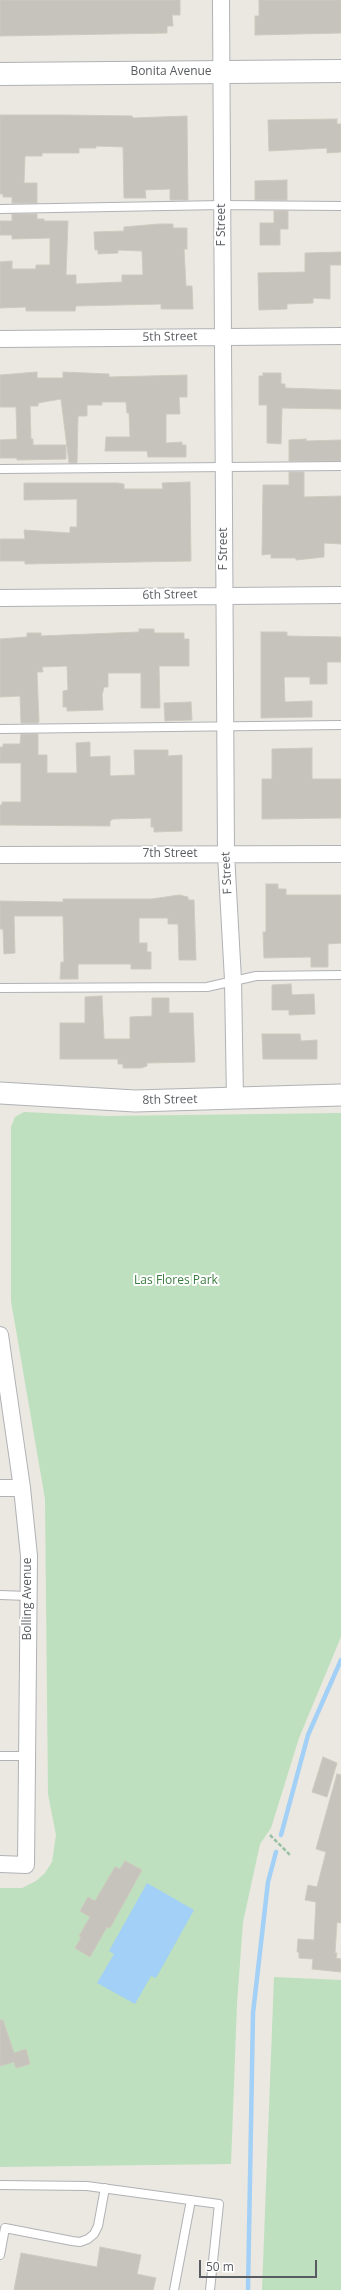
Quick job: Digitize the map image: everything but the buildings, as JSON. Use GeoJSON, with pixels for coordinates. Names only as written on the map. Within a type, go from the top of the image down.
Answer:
{"type":"FeatureCollection","features":[{"type":"Feature","properties":{"kind":"main road","name":"Bonita Avenue"},"geometry":{"type":"LineString","coordinates":[[0,74],[341,70]]}},
{"type":"Feature","properties":{"kind":"street","name":"F Street"},"geometry":{"type":"LineString","coordinates":[[221,0],[226,854],[233,980],[235,1099]]}},
{"type":"Feature","properties":{"kind":"street","name":"5th Street"},"geometry":{"type":"LineString","coordinates":[[0,339],[341,336]]}},
{"type":"Feature","properties":{"kind":"street","name":"6th Street"},"geometry":{"type":"LineString","coordinates":[[0,598],[341,595]]}},
{"type":"Feature","properties":{"kind":"street","name":"7th Street"},"geometry":{"type":"LineString","coordinates":[[0,855],[341,854]]}},
{"type":"Feature","properties":{"kind":"street","name":"8th Street"},"geometry":{"type":"LineString","coordinates":[[0,1093],[135,1101],[341,1095]]}},
{"type":"Feature","properties":{"kind":"street","name":"Bolling Avenue"},"geometry":{"type":"LineString","coordinates":[[0,1335],[3,1376],[22,1488],[29,1556],[26,1864],[0,1864]]}},
{"type":"Feature","properties":{"kind":"street"},"geometry":{"type":"LineString","coordinates":[[0,1488],[22,1488]]}},
{"type":"Feature","properties":{"kind":"lane"},"geometry":{"type":"LineString","coordinates":[[0,209],[222,205],[341,206]]}},
{"type":"Feature","properties":{"kind":"lane"},"geometry":{"type":"LineString","coordinates":[[0,468],[341,466]]}},
{"type":"Feature","properties":{"kind":"lane"},"geometry":{"type":"LineString","coordinates":[[0,729],[225,725],[341,725]]}},
{"type":"Feature","properties":{"kind":"lane"},"geometry":{"type":"LineString","coordinates":[[0,988],[207,987],[256,976],[341,975]]}},
{"type":"Feature","properties":{"kind":"lane"},"geometry":{"type":"LineString","coordinates":[[0,1595],[28,1596]]}},
{"type":"Feature","properties":{"kind":"lane"},"geometry":{"type":"LineString","coordinates":[[0,1756],[26,1756]]}},
{"type":"Feature","properties":{"kind":"lane"},"geometry":{"type":"LineString","coordinates":[[0,2184],[105,2188],[219,2204],[210,2290]]}},
{"type":"Feature","properties":{"kind":"lane"},"geometry":{"type":"LineString","coordinates":[[0,2255],[2,2228],[72,2241],[80,2242],[88,2239],[94,2234],[98,2226],[105,2188]]}},
{"type":"Feature","properties":{"kind":"lane"},"geometry":{"type":"LineString","coordinates":[[174,2290],[191,2200]]}},
{"type":"Feature","properties":{"kind":"path"},"geometry":{"type":"LineString","coordinates":[[270,1834],[290,1855]]}},
{"type":"Feature","properties":{"kind":"green space","name":"Las Flores Park"},"geometry":{"type":"Polygon","coordinates":[[[24,1112],[107,1116],[341,1113],[341,1637],[299,1738],[271,1828],[260,1844],[243,1922],[237,2004],[231,2164],[0,2167],[0,1888],[22,1888],[36,1881],[45,1873],[52,1862],[56,1835],[48,1794],[45,1499],[11,1301],[11,1127],[15,1117],[24,1112]]]}},
{"type":"Feature","properties":{"kind":"green space"},"geometry":{"type":"Polygon","coordinates":[[[274,1977],[341,1980],[341,2290],[262,2290],[274,1977]]]}},
{"type":"Feature","properties":{"kind":"water"},"geometry":{"type":"Polygon","coordinates":[[[147,1883],[194,1910],[156,1978],[151,1976],[135,2004],[97,1983],[114,1954],[109,1951],[147,1883]]]}},
{"type":"Feature","properties":{"kind":"waterway"},"geometry":{"type":"LineString","coordinates":[[281,1835],[308,1735],[341,1660]]}},
{"type":"Feature","properties":{"kind":"waterway"},"geometry":{"type":"LineString","coordinates":[[248,2290],[253,2013],[268,1882],[276,1852]]}}]}
